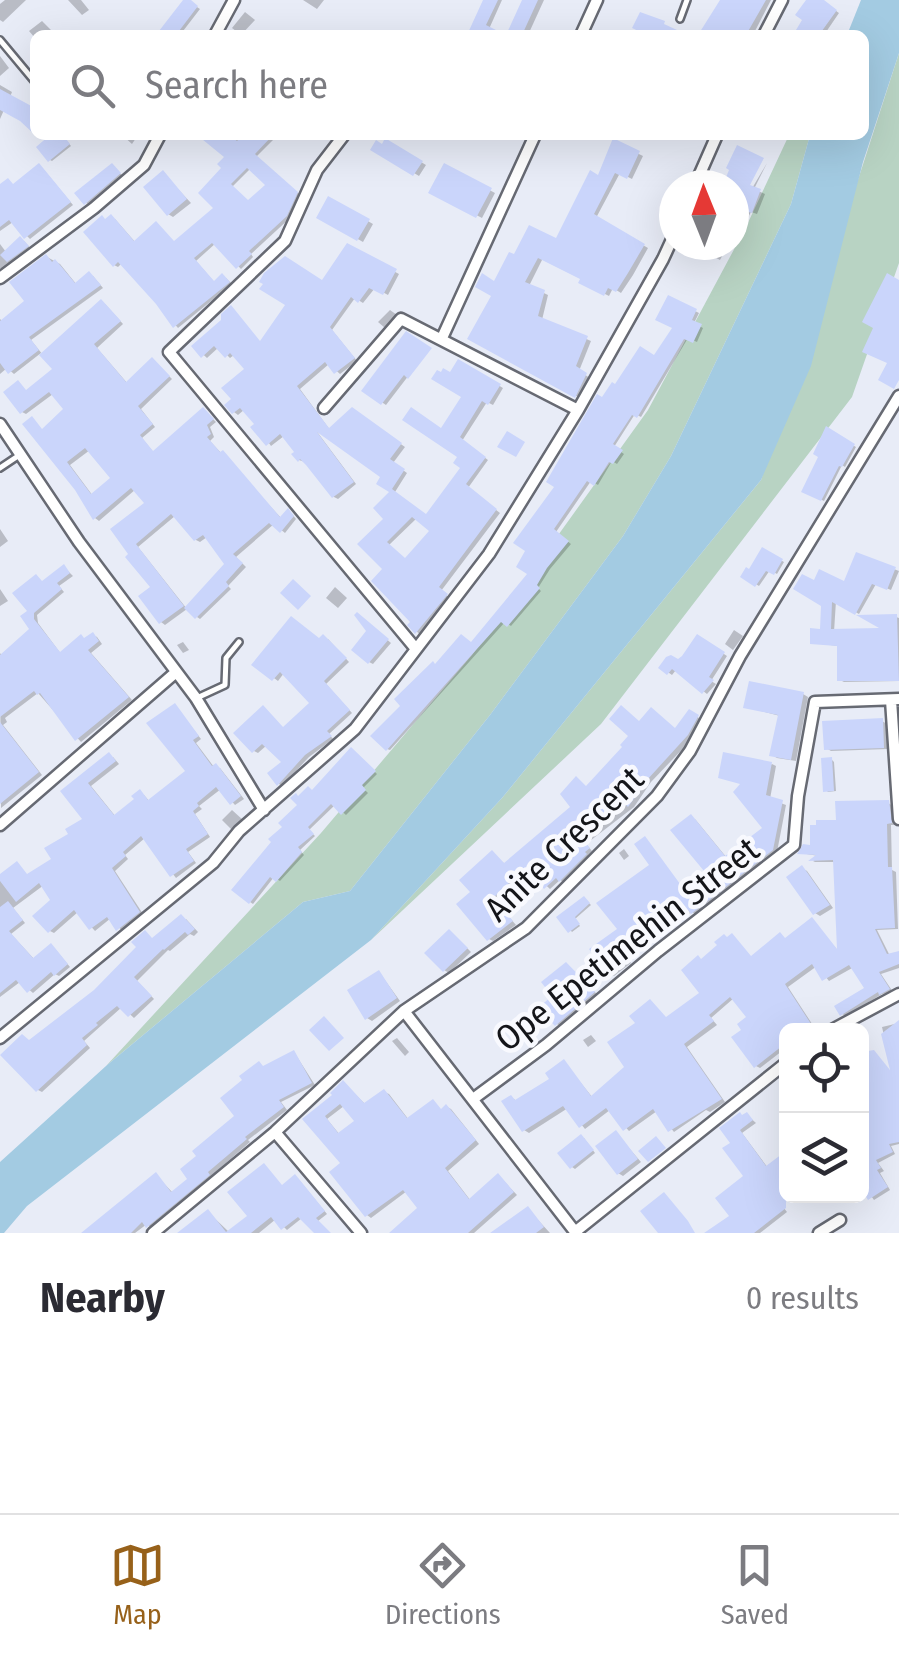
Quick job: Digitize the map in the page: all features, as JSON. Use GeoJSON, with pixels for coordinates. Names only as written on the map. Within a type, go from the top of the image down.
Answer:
{"type":"FeatureCollection","features":[{"type":"Feature","properties":{"kind":"street"},"geometry":{"type":"LineString","coordinates":[[218,30],[234,0]]}},
{"type":"Feature","properties":{"kind":"street"},"geometry":{"type":"LineString","coordinates":[[583,30],[597,0]]}},
{"type":"Feature","properties":{"kind":"street"},"geometry":{"type":"LineString","coordinates":[[767,30],[782,0]]}},
{"type":"Feature","properties":{"kind":"street"},"geometry":{"type":"LineString","coordinates":[[0,278],[144,165],[157,140]]}},
{"type":"Feature","properties":{"kind":"street"},"geometry":{"type":"LineString","coordinates":[[340,140],[317,170],[284,241],[168,352],[416,649]]}},
{"type":"Feature","properties":{"kind":"street"},"geometry":{"type":"LineString","coordinates":[[442,338],[533,140]]}},
{"type":"Feature","properties":{"kind":"street"},"geometry":{"type":"LineString","coordinates":[[701,170],[714,140]]}},
{"type":"Feature","properties":{"kind":"street"},"geometry":{"type":"LineString","coordinates":[[0,1038],[213,863],[239,831],[355,729],[489,554],[578,410],[663,260]]}},
{"type":"Feature","properties":{"kind":"street"},"geometry":{"type":"LineString","coordinates":[[324,408],[402,318],[578,410]]}},
{"type":"Feature","properties":{"kind":"street","name":"Anite Crescent"},"geometry":{"type":"LineString","coordinates":[[152,1233],[275,1132],[404,1011],[526,928],[658,796],[690,751],[740,656],[899,396]]}},
{"type":"Feature","properties":{"kind":"street"},"geometry":{"type":"LineString","coordinates":[[0,424],[79,542],[196,698],[264,810]]}},
{"type":"Feature","properties":{"kind":"street"},"geometry":{"type":"LineString","coordinates":[[0,825],[176,673]]}},
{"type":"Feature","properties":{"kind":"street"},"geometry":{"type":"LineString","coordinates":[[895,700],[899,819]]}},
{"type":"Feature","properties":{"kind":"street","name":"Ope Epetimehin Street"},"geometry":{"type":"LineString","coordinates":[[473,1098],[546,1045],[794,845],[798,796],[816,702],[895,700]]}},
{"type":"Feature","properties":{"kind":"street"},"geometry":{"type":"LineString","coordinates":[[845,1023],[899,994]]}},
{"type":"Feature","properties":{"kind":"street"},"geometry":{"type":"LineString","coordinates":[[404,1011],[576,1232],[779,1069]]}},
{"type":"Feature","properties":{"kind":"street"},"geometry":{"type":"LineString","coordinates":[[275,1132],[361,1233]]}},
{"type":"Feature","properties":{"kind":"street"},"geometry":{"type":"LineString","coordinates":[[819,1233],[840,1220]]}},
{"type":"Feature","properties":{"kind":"lane"},"geometry":{"type":"LineString","coordinates":[[680,19],[687,0]]}},
{"type":"Feature","properties":{"kind":"lane"},"geometry":{"type":"LineString","coordinates":[[0,40],[30,76]]}},
{"type":"Feature","properties":{"kind":"lane"},"geometry":{"type":"LineString","coordinates":[[0,468],[21,454]]}},
{"type":"Feature","properties":{"kind":"lane"},"geometry":{"type":"LineString","coordinates":[[196,698],[225,685],[226,658],[239,642]]}},
{"type":"Feature","properties":{"kind":"green space"},"geometry":{"type":"Polygon","coordinates":[[[899,53],[899,263],[852,397],[601,724],[371,940],[502,798],[761,480],[899,53]]]}},
{"type":"Feature","properties":{"kind":"green space"},"geometry":{"type":"Polygon","coordinates":[[[787,140],[809,140],[791,204],[671,456],[623,536],[490,715],[350,891],[303,902],[106,1066],[321,833],[472,655],[648,410],[728,260],[749,260],[749,221],[787,140]]]}},
{"type":"Feature","properties":{"kind":"water"},"geometry":{"type":"Polygon","coordinates":[[[861,0],[899,0],[899,53],[863,162],[811,366],[761,480],[502,798],[371,940],[27,1206],[0,1233],[0,1162],[106,1066],[303,902],[350,891],[490,715],[623,536],[671,456],[791,204],[809,140],[869,140],[869,30],[849,30],[861,0]]]}},
{"type":"Feature","properties":{"kind":"building"},"geometry":{"type":"Polygon","coordinates":[[[183,0],[198,6],[180,30],[160,30],[183,0]]]}},
{"type":"Feature","properties":{"kind":"building"},"geometry":{"type":"Polygon","coordinates":[[[483,0],[498,0],[486,25],[496,30],[469,30],[483,0]]]}},
{"type":"Feature","properties":{"kind":"building"},"geometry":{"type":"Polygon","coordinates":[[[522,0],[538,0],[524,30],[508,30],[522,0]]]}},
{"type":"Feature","properties":{"kind":"building"},"geometry":{"type":"Polygon","coordinates":[[[720,0],[766,0],[749,30],[701,30],[720,0]]]}},
{"type":"Feature","properties":{"kind":"building"},"geometry":{"type":"Polygon","coordinates":[[[806,0],[824,0],[837,10],[823,30],[796,30],[802,20],[795,15],[806,0]]]}},
{"type":"Feature","properties":{"kind":"building"},"geometry":{"type":"Polygon","coordinates":[[[640,12],[677,30],[636,30],[632,28],[640,12]]]}},
{"type":"Feature","properties":{"kind":"building"},"geometry":{"type":"Polygon","coordinates":[[[0,89],[30,105],[30,130],[20,121],[0,110],[0,89]]]}},
{"type":"Feature","properties":{"kind":"building"},"geometry":{"type":"Polygon","coordinates":[[[44,140],[67,140],[70,144],[48,162],[36,147],[44,140]]]}},
{"type":"Feature","properties":{"kind":"building"},"geometry":{"type":"Polygon","coordinates":[[[203,140],[268,140],[255,154],[298,192],[287,216],[249,251],[252,254],[236,269],[212,243],[194,258],[214,281],[222,273],[230,282],[173,328],[118,262],[113,267],[83,232],[102,215],[105,219],[111,214],[134,241],[156,221],[174,241],[213,208],[198,193],[221,168],[217,164],[224,157],[203,140]],[[247,168],[231,184],[248,200],[265,185],[247,168]]]}},
{"type":"Feature","properties":{"kind":"building"},"geometry":{"type":"Polygon","coordinates":[[[376,140],[382,144],[388,140],[423,161],[413,176],[370,150],[376,140]]]}},
{"type":"Feature","properties":{"kind":"building"},"geometry":{"type":"Polygon","coordinates":[[[612,140],[640,151],[627,179],[615,173],[594,214],[645,244],[616,292],[608,288],[604,296],[538,258],[525,282],[545,290],[538,316],[588,336],[576,366],[587,373],[575,398],[467,339],[491,296],[475,287],[482,273],[494,281],[529,225],[556,238],[590,170],[598,175],[612,140]]]}},
{"type":"Feature","properties":{"kind":"building"},"geometry":{"type":"Polygon","coordinates":[[[737,145],[764,158],[750,185],[761,189],[752,213],[749,212],[749,170],[726,168],[737,145]]]}},
{"type":"Feature","properties":{"kind":"building"},"geometry":{"type":"Polygon","coordinates":[[[39,163],[71,202],[24,239],[9,220],[0,227],[0,184],[8,178],[13,184],[39,163]]]}},
{"type":"Feature","properties":{"kind":"building"},"geometry":{"type":"Polygon","coordinates":[[[112,163],[121,173],[84,205],[74,193],[112,163]]]}},
{"type":"Feature","properties":{"kind":"building"},"geometry":{"type":"Polygon","coordinates":[[[444,163],[492,188],[476,218],[428,193],[444,163]]]}},
{"type":"Feature","properties":{"kind":"building"},"geometry":{"type":"Polygon","coordinates":[[[163,170],[187,199],[167,216],[143,187],[163,170]]]}},
{"type":"Feature","properties":{"kind":"building"},"geometry":{"type":"Polygon","coordinates":[[[328,196],[370,219],[357,241],[316,218],[328,196]]]}},
{"type":"Feature","properties":{"kind":"building"},"geometry":{"type":"Polygon","coordinates":[[[20,236],[29,246],[7,262],[0,255],[20,236]]]}},
{"type":"Feature","properties":{"kind":"building"},"geometry":{"type":"Polygon","coordinates":[[[347,243],[397,269],[383,295],[369,288],[358,303],[351,297],[330,327],[355,358],[334,374],[325,362],[297,386],[329,428],[352,407],[402,443],[390,459],[405,469],[392,489],[426,514],[460,468],[453,463],[457,457],[402,420],[411,407],[441,428],[461,397],[431,379],[437,370],[450,372],[458,359],[501,384],[488,405],[482,401],[460,437],[486,457],[466,484],[497,509],[439,587],[448,594],[415,634],[407,625],[410,622],[371,581],[382,569],[357,544],[383,519],[373,508],[389,492],[376,484],[380,477],[317,432],[354,482],[332,498],[306,465],[291,454],[294,452],[280,434],[266,446],[240,408],[232,414],[224,405],[231,399],[221,388],[244,369],[230,353],[225,358],[214,346],[201,358],[191,346],[221,320],[221,314],[231,305],[260,341],[285,305],[259,289],[263,284],[259,282],[285,256],[322,280],[347,243]],[[412,517],[387,542],[405,558],[429,531],[412,517]]]}},
{"type":"Feature","properties":{"kind":"building"},"geometry":{"type":"Polygon","coordinates":[[[46,254],[75,283],[89,271],[101,285],[29,337],[39,350],[8,374],[0,363],[0,321],[24,301],[9,282],[46,254]]]}},
{"type":"Feature","properties":{"kind":"building"},"geometry":{"type":"Polygon","coordinates":[[[887,273],[899,280],[899,380],[894,389],[878,380],[887,363],[862,352],[873,328],[862,322],[887,273]]]}},
{"type":"Feature","properties":{"kind":"building"},"geometry":{"type":"Polygon","coordinates":[[[668,295],[697,309],[692,320],[702,324],[693,343],[684,339],[637,418],[632,415],[613,444],[623,450],[613,464],[609,462],[594,486],[587,481],[554,529],[569,541],[547,568],[537,585],[540,588],[507,627],[501,622],[386,751],[370,736],[400,706],[394,699],[433,661],[435,664],[461,634],[471,642],[527,574],[516,567],[525,551],[513,543],[554,487],[546,482],[597,394],[602,397],[612,382],[615,384],[640,346],[654,355],[672,328],[655,320],[668,295]]]}},
{"type":"Feature","properties":{"kind":"building"},"geometry":{"type":"Polygon","coordinates":[[[101,299],[121,321],[94,344],[126,382],[152,357],[170,376],[138,406],[153,424],[140,435],[153,451],[203,407],[214,419],[207,425],[211,434],[207,437],[220,452],[223,450],[280,517],[288,508],[294,516],[280,533],[269,523],[233,554],[243,563],[226,582],[229,586],[195,619],[184,608],[224,564],[203,535],[194,541],[171,514],[136,544],[184,606],[159,624],[138,596],[150,587],[125,557],[128,554],[110,529],[144,503],[131,488],[93,520],[75,490],[22,424],[32,416],[42,429],[63,409],[49,392],[20,414],[3,392],[18,380],[26,390],[52,369],[39,355],[101,299]],[[85,448],[67,462],[91,494],[110,478],[85,448]]]}},
{"type":"Feature","properties":{"kind":"building"},"geometry":{"type":"Polygon","coordinates":[[[406,331],[432,348],[381,405],[361,391],[406,331]]]}},
{"type":"Feature","properties":{"kind":"building"},"geometry":{"type":"Polygon","coordinates":[[[826,426],[855,444],[821,501],[801,492],[818,457],[813,454],[826,426]]]}},
{"type":"Feature","properties":{"kind":"building"},"geometry":{"type":"Polygon","coordinates":[[[507,431],[525,442],[516,457],[497,447],[507,431]]]}},
{"type":"Feature","properties":{"kind":"building"},"geometry":{"type":"Polygon","coordinates":[[[762,547],[783,559],[774,575],[766,571],[755,587],[740,577],[762,547]]]}},
{"type":"Feature","properties":{"kind":"building"},"geometry":{"type":"Polygon","coordinates":[[[856,552],[896,567],[887,590],[872,584],[855,615],[832,602],[831,629],[879,628],[856,615],[897,614],[899,681],[837,681],[837,646],[810,644],[810,628],[820,629],[821,606],[793,589],[802,574],[814,580],[819,569],[844,581],[856,552]]]}},
{"type":"Feature","properties":{"kind":"building"},"geometry":{"type":"Polygon","coordinates":[[[64,564],[70,573],[57,583],[62,589],[34,613],[34,619],[60,652],[81,634],[84,638],[93,632],[99,641],[88,650],[129,697],[75,741],[40,693],[34,691],[0,717],[0,655],[29,629],[20,616],[27,611],[12,593],[36,574],[42,581],[64,564]]]}},
{"type":"Feature","properties":{"kind":"building"},"geometry":{"type":"Polygon","coordinates":[[[293,579],[311,596],[298,610],[280,593],[293,579]]]}},
{"type":"Feature","properties":{"kind":"building"},"geometry":{"type":"Polygon","coordinates":[[[357,612],[389,639],[368,664],[351,650],[366,631],[354,615],[357,612]]]}},
{"type":"Feature","properties":{"kind":"building"},"geometry":{"type":"Polygon","coordinates":[[[291,616],[319,638],[323,634],[347,658],[324,681],[350,710],[327,731],[332,736],[305,755],[277,786],[267,773],[281,762],[262,744],[252,753],[233,733],[263,705],[283,727],[309,703],[280,672],[272,681],[251,665],[291,616]]]}},
{"type":"Feature","properties":{"kind":"building"},"geometry":{"type":"Polygon","coordinates":[[[697,634],[725,652],[709,677],[714,680],[702,694],[672,669],[667,675],[658,668],[666,657],[682,656],[697,634]]]}},
{"type":"Feature","properties":{"kind":"building"},"geometry":{"type":"Polygon","coordinates":[[[749,681],[804,692],[791,760],[769,756],[778,715],[743,708],[749,681]]]}},
{"type":"Feature","properties":{"kind":"building"},"geometry":{"type":"Polygon","coordinates":[[[175,703],[199,736],[193,740],[241,796],[230,805],[216,787],[197,803],[199,806],[193,811],[208,834],[186,849],[194,861],[170,877],[141,836],[123,852],[126,856],[112,868],[140,912],[116,931],[107,917],[89,930],[74,910],[48,933],[32,916],[50,900],[39,883],[16,902],[0,881],[0,874],[17,861],[27,874],[51,859],[44,848],[68,834],[65,829],[82,819],[60,791],[109,752],[116,761],[88,783],[114,815],[140,789],[148,800],[185,771],[146,723],[175,703]]]}},
{"type":"Feature","properties":{"kind":"building"},"geometry":{"type":"Polygon","coordinates":[[[621,705],[639,721],[651,707],[675,728],[689,709],[699,715],[688,735],[628,807],[583,840],[590,848],[587,854],[559,882],[556,878],[544,889],[533,876],[529,880],[521,872],[493,898],[513,921],[487,941],[456,904],[470,892],[459,880],[492,850],[504,863],[570,807],[560,794],[576,776],[586,786],[628,736],[609,719],[621,705]]]}},
{"type":"Feature","properties":{"kind":"building"},"geometry":{"type":"Polygon","coordinates":[[[883,718],[884,748],[824,750],[822,721],[883,718]]]}},
{"type":"Feature","properties":{"kind":"building"},"geometry":{"type":"Polygon","coordinates":[[[0,722],[39,772],[0,804],[0,722]]]}},
{"type":"Feature","properties":{"kind":"building"},"geometry":{"type":"Polygon","coordinates":[[[351,747],[376,771],[362,785],[366,790],[341,815],[331,804],[308,827],[314,834],[298,847],[302,852],[276,882],[270,877],[249,904],[231,890],[271,842],[268,839],[282,827],[278,823],[297,805],[290,798],[308,786],[312,790],[351,747]]]}},
{"type":"Feature","properties":{"kind":"building"},"geometry":{"type":"Polygon","coordinates":[[[723,752],[772,762],[766,795],[783,800],[773,850],[691,914],[688,910],[662,930],[659,925],[624,953],[629,960],[608,975],[589,949],[617,929],[596,903],[649,865],[634,844],[645,836],[683,888],[704,871],[670,830],[691,814],[725,856],[762,828],[733,792],[740,784],[718,778],[723,752]]]}},
{"type":"Feature","properties":{"kind":"building"},"geometry":{"type":"Polygon","coordinates":[[[832,757],[834,791],[823,792],[821,758],[832,757]]]}},
{"type":"Feature","properties":{"kind":"building"},"geometry":{"type":"Polygon","coordinates":[[[889,800],[892,823],[887,824],[888,867],[892,867],[895,928],[875,929],[887,954],[899,951],[899,964],[879,972],[890,989],[879,995],[878,992],[840,1016],[834,1006],[864,988],[849,965],[822,981],[812,964],[785,984],[810,1023],[779,1023],[779,1048],[754,1068],[731,1037],[741,1030],[737,1024],[746,1017],[730,997],[709,1015],[714,1021],[684,1044],[722,1099],[668,1132],[653,1109],[623,1131],[606,1108],[579,1128],[563,1106],[522,1132],[501,1101],[511,1095],[515,1100],[549,1079],[545,1073],[564,1059],[591,1096],[624,1067],[607,1042],[635,1023],[629,1016],[650,999],[666,1017],[699,993],[681,970],[698,955],[701,959],[724,934],[727,937],[732,933],[751,956],[780,932],[785,938],[812,917],[837,949],[833,860],[808,861],[816,855],[797,854],[803,844],[810,845],[810,825],[816,825],[816,820],[836,820],[835,801],[889,800]]]}},
{"type":"Feature","properties":{"kind":"building"},"geometry":{"type":"Polygon","coordinates":[[[802,865],[830,905],[813,915],[786,877],[802,865]]]}},
{"type":"Feature","properties":{"kind":"building"},"geometry":{"type":"Polygon","coordinates":[[[584,896],[590,903],[575,917],[580,924],[568,933],[556,917],[584,896]]]}},
{"type":"Feature","properties":{"kind":"building"},"geometry":{"type":"Polygon","coordinates":[[[8,901],[23,920],[9,931],[33,958],[51,943],[68,964],[54,976],[51,972],[27,993],[16,980],[0,993],[0,907],[8,901]]]}},
{"type":"Feature","properties":{"kind":"building"},"geometry":{"type":"Polygon","coordinates":[[[181,914],[195,929],[163,949],[134,977],[152,996],[128,1017],[117,1006],[96,1023],[82,1038],[87,1045],[36,1092],[0,1055],[22,1034],[29,1040],[94,990],[136,947],[131,942],[145,930],[152,938],[181,914]]]}},
{"type":"Feature","properties":{"kind":"building"},"geometry":{"type":"Polygon","coordinates":[[[449,929],[468,948],[443,972],[424,953],[449,929]]]}},
{"type":"Feature","properties":{"kind":"building"},"geometry":{"type":"Polygon","coordinates":[[[566,962],[595,992],[555,1026],[538,1008],[552,996],[541,982],[566,962]]]}},
{"type":"Feature","properties":{"kind":"building"},"geometry":{"type":"Polygon","coordinates":[[[379,970],[397,998],[365,1020],[347,990],[379,970]]]}},
{"type":"Feature","properties":{"kind":"building"},"geometry":{"type":"Polygon","coordinates":[[[324,1016],[344,1038],[329,1051],[309,1030],[324,1016]]]}},
{"type":"Feature","properties":{"kind":"building"},"geometry":{"type":"Polygon","coordinates":[[[899,1020],[899,1142],[889,1144],[893,1152],[876,1160],[881,1168],[877,1170],[888,1187],[869,1199],[869,1051],[874,1050],[890,1070],[881,1034],[899,1020]]]}},
{"type":"Feature","properties":{"kind":"building"},"geometry":{"type":"Polygon","coordinates":[[[294,1050],[312,1083],[279,1100],[284,1107],[245,1137],[208,1172],[210,1175],[146,1228],[142,1222],[131,1233],[81,1233],[156,1172],[171,1192],[187,1179],[180,1169],[196,1156],[192,1151],[234,1116],[220,1098],[259,1061],[263,1066],[294,1050]]]}},
{"type":"Feature","properties":{"kind":"building"},"geometry":{"type":"Polygon","coordinates":[[[343,1080],[364,1103],[384,1089],[407,1118],[433,1099],[441,1109],[446,1104],[476,1140],[445,1168],[469,1199],[498,1173],[514,1192],[468,1233],[389,1233],[417,1208],[403,1190],[365,1217],[329,1172],[340,1163],[302,1119],[343,1080]],[[340,1104],[325,1116],[338,1133],[354,1121],[340,1104]]]}},
{"type":"Feature","properties":{"kind":"building"},"geometry":{"type":"Polygon","coordinates":[[[740,1112],[747,1112],[753,1120],[740,1130],[766,1166],[779,1156],[779,1203],[786,1203],[786,1208],[754,1233],[704,1233],[729,1216],[715,1198],[743,1176],[722,1148],[730,1143],[719,1128],[740,1112]]]}},
{"type":"Feature","properties":{"kind":"building"},"geometry":{"type":"Polygon","coordinates":[[[616,1130],[638,1159],[617,1175],[595,1146],[616,1130]]]}},
{"type":"Feature","properties":{"kind":"building"},"geometry":{"type":"Polygon","coordinates":[[[581,1134],[594,1150],[570,1169],[557,1153],[581,1134]]]}},
{"type":"Feature","properties":{"kind":"building"},"geometry":{"type":"Polygon","coordinates":[[[656,1136],[666,1148],[648,1162],[638,1151],[656,1136]]]}},
{"type":"Feature","properties":{"kind":"building"},"geometry":{"type":"Polygon","coordinates":[[[264,1163],[282,1185],[295,1174],[325,1211],[316,1218],[331,1233],[314,1233],[298,1217],[281,1230],[271,1217],[251,1233],[177,1233],[208,1209],[226,1232],[247,1216],[227,1192],[264,1163]]]}},
{"type":"Feature","properties":{"kind":"building"},"geometry":{"type":"Polygon","coordinates":[[[664,1192],[695,1233],[658,1233],[640,1211],[664,1192]]]}},
{"type":"Feature","properties":{"kind":"building"},"geometry":{"type":"Polygon","coordinates":[[[528,1206],[544,1227],[536,1233],[490,1233],[528,1206]]]}}]}
